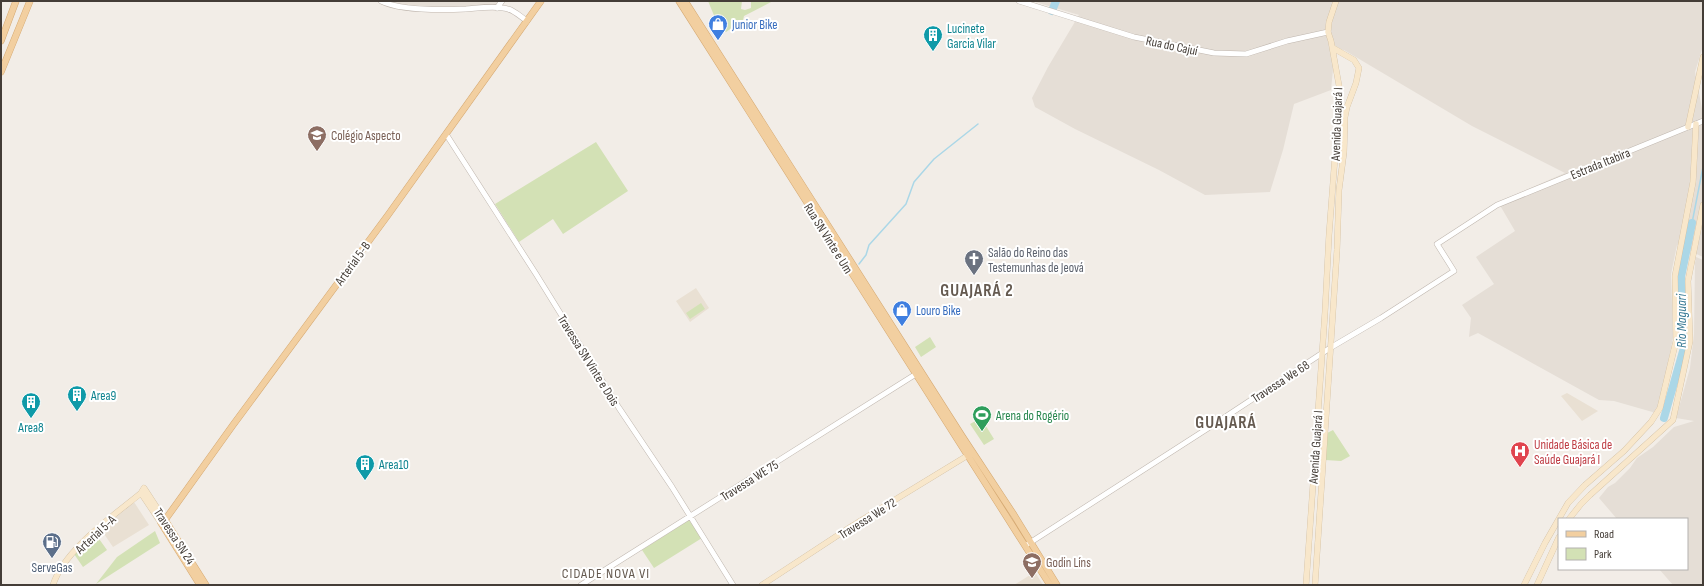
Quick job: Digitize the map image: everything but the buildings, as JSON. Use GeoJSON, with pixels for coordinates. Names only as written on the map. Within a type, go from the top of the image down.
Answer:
{"type":"FeatureCollection","features":[{"type":"Feature","properties":{"kind":"main road"},"geometry":{"type":"LineString","coordinates":[[1,41],[16,1]]}},
{"type":"Feature","properties":{"kind":"main road"},"geometry":{"type":"LineString","coordinates":[[1,72],[30,1]]}},
{"type":"Feature","properties":{"kind":"main road","name":"Arterial 5-B"},"geometry":{"type":"LineString","coordinates":[[163,522],[446,134],[541,1]]}},
{"type":"Feature","properties":{"kind":"main road","name":"Rua SN Vinte e Um"},"geometry":{"type":"LineString","coordinates":[[679,1],[722,64]]}},
{"type":"Feature","properties":{"kind":"main road","name":"Rua SN Vinte e Um"},"geometry":{"type":"LineString","coordinates":[[685,1],[754,115],[970,454],[980,476],[1016,525]]}},
{"type":"Feature","properties":{"kind":"main road"},"geometry":{"type":"LineString","coordinates":[[1333,48],[1328,32],[1329,22],[1336,1]]}},
{"type":"Feature","properties":{"kind":"main road","name":"Avenida Guajará I"},"geometry":{"type":"LineString","coordinates":[[1315,585],[1339,190],[1344,152],[1345,117],[1359,68],[1354,60],[1333,48]]}},
{"type":"Feature","properties":{"kind":"main road","name":"Avenida Guajará I"},"geometry":{"type":"LineString","coordinates":[[1306,585],[1340,91],[1333,48]]}},
{"type":"Feature","properties":{"kind":"main road"},"geometry":{"type":"LineString","coordinates":[[1688,127],[1703,57]]}},
{"type":"Feature","properties":{"kind":"main road"},"geometry":{"type":"LineString","coordinates":[[1559,518],[1568,503],[1585,485],[1624,450],[1648,425],[1660,408],[1676,341],[1675,276],[1693,182],[1696,124]]}},
{"type":"Feature","properties":{"kind":"main road"},"geometry":{"type":"LineString","coordinates":[[1570,518],[1580,504],[1673,420],[1690,341],[1688,281],[1703,205]]}},
{"type":"Feature","properties":{"kind":"main road","name":"Rua SN Vinte e Um"},"geometry":{"type":"LineString","coordinates":[[824,224],[916,374],[970,454],[984,469],[1016,525]]}},
{"type":"Feature","properties":{"kind":"main road","name":"Travessa We 72"},"geometry":{"type":"LineString","coordinates":[[762,585],[852,526],[970,454]]}},
{"type":"Feature","properties":{"kind":"main road","name":"Travessa SN 24"},"geometry":{"type":"LineString","coordinates":[[142,491],[206,585]]}},
{"type":"Feature","properties":{"kind":"main road","name":"Arterial 5-A"},"geometry":{"type":"LineString","coordinates":[[53,585],[56,577],[77,547],[142,491]]}},
{"type":"Feature","properties":{"kind":"main road"},"geometry":{"type":"LineString","coordinates":[[1524,585],[1544,543],[1558,520]]}},
{"type":"Feature","properties":{"kind":"main road","name":"Travessa SN 24"},"geometry":{"type":"LineString","coordinates":[[163,522],[200,585]]}},
{"type":"Feature","properties":{"kind":"main road"},"geometry":{"type":"LineString","coordinates":[[1016,525],[1036,557],[1050,585]]}},
{"type":"Feature","properties":{"kind":"main road"},"geometry":{"type":"LineString","coordinates":[[1537,585],[1558,539]]}},
{"type":"Feature","properties":{"kind":"main road"},"geometry":{"type":"LineString","coordinates":[[1036,557],[1057,585]]}},
{"type":"Feature","properties":{"kind":"street"},"geometry":{"type":"LineString","coordinates":[[381,1],[406,7],[441,10],[508,9],[526,21]]}},
{"type":"Feature","properties":{"kind":"street"},"geometry":{"type":"LineString","coordinates":[[497,8],[502,1]]}},
{"type":"Feature","properties":{"kind":"street","name":"Rua do Cajuí"},"geometry":{"type":"LineString","coordinates":[[1019,1],[1134,37],[1188,49],[1225,54],[1252,52],[1287,41],[1328,32]]}},
{"type":"Feature","properties":{"kind":"street","name":"Estrada Itabira"},"geometry":{"type":"LineString","coordinates":[[1454,271],[1437,244],[1497,205],[1703,121]]}},
{"type":"Feature","properties":{"kind":"street","name":"Travessa SN Vinte e Dois"},"geometry":{"type":"LineString","coordinates":[[446,134],[733,585]]}},
{"type":"Feature","properties":{"kind":"street","name":"Travessa We 68"},"geometry":{"type":"LineString","coordinates":[[1028,544],[1214,425],[1330,348],[1381,318],[1454,271]]}},
{"type":"Feature","properties":{"kind":"street","name":"Travessa WE 75"},"geometry":{"type":"LineString","coordinates":[[581,585],[916,374]]}},
{"type":"Feature","properties":{"kind":"shaded area"},"geometry":{"type":"Polygon","coordinates":[[[385,1],[502,1],[497,8],[441,10],[396,6],[385,1]]]}},
{"type":"Feature","properties":{"kind":"shaded area"},"geometry":{"type":"Polygon","coordinates":[[[1032,1],[1703,1],[1703,46],[1695,72],[1703,114],[1703,257],[1677,245],[1671,274],[1673,338],[1661,398],[1656,413],[1614,401],[1599,400],[1478,333],[1469,337],[1471,318],[1462,305],[1494,284],[1476,257],[1515,231],[1498,202],[1565,173],[1472,126],[1344,50],[1335,49],[1331,90],[1294,104],[1283,150],[1270,192],[1205,195],[1035,107],[1032,98],[1048,67],[1079,15],[1032,1]]]}},
{"type":"Feature","properties":{"kind":"shaded area"},"geometry":{"type":"Polygon","coordinates":[[[1696,257],[1703,260],[1703,585],[1673,585],[1660,570],[1688,570],[1688,518],[1616,518],[1599,498],[1608,487],[1615,483],[1630,468],[1637,458],[1653,447],[1674,427],[1694,421],[1676,418],[1690,368],[1694,334],[1696,257]]]}},
{"type":"Feature","properties":{"kind":"shaded area"},"geometry":{"type":"Polygon","coordinates":[[[696,288],[709,308],[690,322],[676,301],[696,288]]]}},
{"type":"Feature","properties":{"kind":"shaded area"},"geometry":{"type":"Polygon","coordinates":[[[1567,393],[1598,411],[1582,421],[1561,396],[1567,393]]]}},
{"type":"Feature","properties":{"kind":"shaded area"},"geometry":{"type":"Polygon","coordinates":[[[134,502],[149,525],[113,547],[100,528],[134,502]]]}},
{"type":"Feature","properties":{"kind":"shaded area","name":"Godin Líns"},"geometry":{"type":"Polygon","coordinates":[[[1035,572],[1043,585],[1014,585],[1035,572]]]}},
{"type":"Feature","properties":{"kind":"green space"},"geometry":{"type":"Polygon","coordinates":[[[708,1],[742,1],[741,9],[745,10],[751,8],[751,1],[773,1],[744,16],[743,20],[726,32],[718,25],[708,1]]]}},
{"type":"Feature","properties":{"kind":"green space"},"geometry":{"type":"Polygon","coordinates":[[[596,142],[628,191],[563,234],[553,219],[519,242],[495,204],[596,142]]]}},
{"type":"Feature","properties":{"kind":"green space"},"geometry":{"type":"Polygon","coordinates":[[[701,303],[705,309],[690,319],[686,313],[701,303]]]}},
{"type":"Feature","properties":{"kind":"green space"},"geometry":{"type":"Polygon","coordinates":[[[930,337],[936,347],[921,357],[915,347],[930,337]]]}},
{"type":"Feature","properties":{"kind":"green space","name":"Arena do Rogério"},"geometry":{"type":"Polygon","coordinates":[[[981,418],[994,439],[984,445],[970,424],[981,418]]]}},
{"type":"Feature","properties":{"kind":"green space"},"geometry":{"type":"Polygon","coordinates":[[[1333,430],[1350,456],[1341,461],[1325,460],[1327,433],[1333,430]]]}},
{"type":"Feature","properties":{"kind":"green space"},"geometry":{"type":"Polygon","coordinates":[[[689,520],[702,538],[654,568],[642,550],[689,520]]]}},
{"type":"Feature","properties":{"kind":"green space"},"geometry":{"type":"Polygon","coordinates":[[[155,531],[160,543],[96,584],[117,557],[155,531]]]}},
{"type":"Feature","properties":{"kind":"green space"},"geometry":{"type":"Polygon","coordinates":[[[97,536],[107,550],[83,567],[74,554],[97,536]]]}},
{"type":"Feature","properties":{"kind":"waterway","name":"Rio Maguari"},"geometry":{"type":"LineString","coordinates":[[1052,11],[1056,1]]}},
{"type":"Feature","properties":{"kind":"waterway"},"geometry":{"type":"LineString","coordinates":[[1703,102],[1703,115]]}},
{"type":"Feature","properties":{"kind":"waterway"},"geometry":{"type":"LineString","coordinates":[[859,264],[866,255],[869,245],[906,204],[914,182],[934,159],[978,124]]}},
{"type":"Feature","properties":{"kind":"waterway"},"geometry":{"type":"LineString","coordinates":[[1692,223],[1703,167]]}},
{"type":"Feature","properties":{"kind":"waterway","name":"Rio Maguari"},"geometry":{"type":"LineString","coordinates":[[1664,418],[1685,344],[1681,277],[1692,223]]}},
{"type":"Feature","properties":{"kind":"place","name":"Junior Bike"},"geometry":{"type":"Point","coordinates":[718,41]}},
{"type":"Feature","properties":{"kind":"place","name":"Lucinete Garcia Vilar"},"geometry":{"type":"Point","coordinates":[933,52]}},
{"type":"Feature","properties":{"kind":"place","name":"Colégio Aspecto"},"geometry":{"type":"Point","coordinates":[317,152]}},
{"type":"Feature","properties":{"kind":"place","name":"Salão do Reino das Testemunhas de Jeová"},"geometry":{"type":"Point","coordinates":[974,276]}},
{"type":"Feature","properties":{"kind":"place","name":"Louro Bike"},"geometry":{"type":"Point","coordinates":[902,327]}},
{"type":"Feature","properties":{"kind":"place","name":"Area9"},"geometry":{"type":"Point","coordinates":[77,412]}},
{"type":"Feature","properties":{"kind":"place","name":"Area8"},"geometry":{"type":"Point","coordinates":[31,419]}},
{"type":"Feature","properties":{"kind":"place","name":"Arena do Rogério"},"geometry":{"type":"Point","coordinates":[982,432]}},
{"type":"Feature","properties":{"kind":"place","name":"Unidade Básica de Saúde Guajará I"},"geometry":{"type":"Point","coordinates":[1520,468]}},
{"type":"Feature","properties":{"kind":"place","name":"Area10"},"geometry":{"type":"Point","coordinates":[365,481]}},
{"type":"Feature","properties":{"kind":"place","name":"ServeGas"},"geometry":{"type":"Point","coordinates":[52,559]}},
{"type":"Feature","properties":{"kind":"place","name":"Godin Líns"},"geometry":{"type":"Point","coordinates":[1032,579]}},
{"type":"Feature","properties":{"kind":"district","name":"GUAJARÁ 2"},"geometry":{"type":"Point","coordinates":[977,290]}},
{"type":"Feature","properties":{"kind":"district","name":"GUAJARÁ"},"geometry":{"type":"Point","coordinates":[1226,422]}},
{"type":"Feature","properties":{"kind":"district","name":"CIDADE NOVA VI"},"geometry":{"type":"Point","coordinates":[606,573]}}]}
